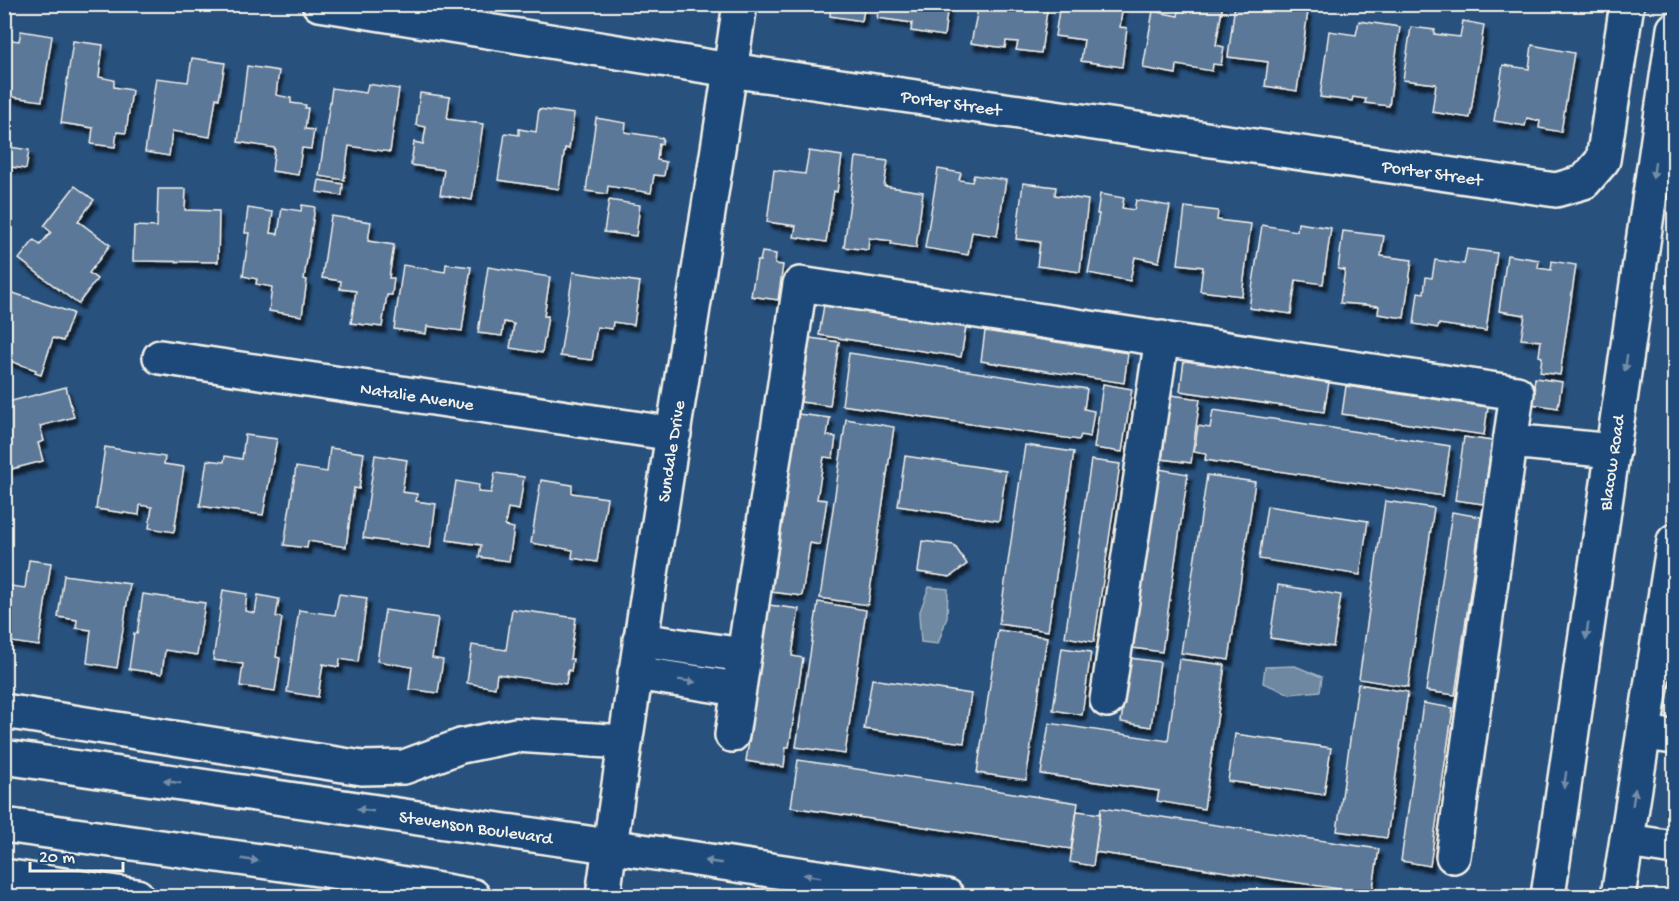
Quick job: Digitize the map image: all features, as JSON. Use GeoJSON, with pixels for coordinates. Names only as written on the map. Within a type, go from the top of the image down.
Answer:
{"type":"FeatureCollection","features":[{"type":"Feature","properties":{"kind":"street","name":"Porter Street"},"geometry":{"type":"LineString","coordinates":[[319,4],[730,70],[1556,190],[1584,182],[1603,160],[1627,4]]}},
{"type":"Feature","properties":{"kind":"street","name":"Sundale Drive"},"geometry":{"type":"LineString","coordinates":[[603,897],[624,742],[740,4]]}},
{"type":"Feature","properties":{"kind":"street","name":"Blacow Road"},"geometry":{"type":"LineString","coordinates":[[1548,897],[1674,29]]}},
{"type":"Feature","properties":{"kind":"street"},"geometry":{"type":"LineString","coordinates":[[732,735],[800,284],[1517,393],[1453,856]]}},
{"type":"Feature","properties":{"kind":"street"},"geometry":{"type":"LineString","coordinates":[[1107,700],[1162,338]]}},
{"type":"Feature","properties":{"kind":"street","name":"Natalie Avenue"},"geometry":{"type":"LineString","coordinates":[[160,357],[674,434]]}},
{"type":"Feature","properties":{"kind":"street"},"geometry":{"type":"LineString","coordinates":[[1510,441],[1613,451]]}},
{"type":"Feature","properties":{"kind":"street"},"geometry":{"type":"LineString","coordinates":[[1618,897],[1627,841],[1659,735],[1674,541]]}},
{"type":"Feature","properties":{"kind":"street"},"geometry":{"type":"LineString","coordinates":[[640,640],[743,655]]}},
{"type":"Feature","properties":{"kind":"street"},"geometry":{"type":"LineString","coordinates":[[635,673],[738,688]]}},
{"type":"Feature","properties":{"kind":"street"},"geometry":{"type":"LineString","coordinates":[[4,711],[362,768],[404,767],[461,746],[516,735],[624,742]]}},
{"type":"Feature","properties":{"kind":"street","name":"Stevenson Boulevard"},"geometry":{"type":"LineString","coordinates":[[4,757],[946,897]]}},
{"type":"Feature","properties":{"kind":"street"},"geometry":{"type":"LineString","coordinates":[[4,825],[332,872],[473,897]]}},
{"type":"Feature","properties":{"kind":"street"},"geometry":{"type":"LineString","coordinates":[[1627,841],[1674,848]]}},
{"type":"Feature","properties":{"kind":"street"},"geometry":{"type":"LineString","coordinates":[[4,876],[137,897]]}},
{"type":"Feature","properties":{"kind":"water"},"geometry":{"type":"Polygon","coordinates":[[[929,587],[948,589],[947,617],[938,644],[921,642],[919,614],[929,587]]]}},
{"type":"Feature","properties":{"kind":"water"},"geometry":{"type":"Polygon","coordinates":[[[1295,666],[1322,677],[1320,691],[1290,694],[1263,683],[1265,667],[1295,666]]]}},
{"type":"Feature","properties":{"kind":"building"},"geometry":{"type":"Polygon","coordinates":[[[831,4],[865,4],[862,21],[830,16],[831,4]]]}},
{"type":"Feature","properties":{"kind":"building"},"geometry":{"type":"Polygon","coordinates":[[[879,4],[948,4],[944,36],[911,31],[912,23],[877,18],[879,4]]]}},
{"type":"Feature","properties":{"kind":"building"},"geometry":{"type":"Polygon","coordinates":[[[979,4],[1048,4],[1041,53],[1016,50],[1018,42],[1006,41],[1005,48],[971,43],[979,4]]]}},
{"type":"Feature","properties":{"kind":"building"},"geometry":{"type":"Polygon","coordinates":[[[1060,4],[1123,4],[1120,27],[1127,28],[1122,67],[1081,61],[1084,40],[1055,36],[1060,4]]]}},
{"type":"Feature","properties":{"kind":"building"},"geometry":{"type":"Polygon","coordinates":[[[1180,4],[1223,4],[1216,45],[1224,47],[1221,65],[1213,64],[1212,71],[1177,65],[1176,74],[1143,68],[1153,11],[1178,16],[1180,4]]]}},
{"type":"Feature","properties":{"kind":"building"},"geometry":{"type":"Polygon","coordinates":[[[1235,4],[1260,4],[1260,6],[1270,7],[1270,4],[1303,4],[1302,10],[1308,11],[1297,91],[1265,86],[1268,62],[1228,57],[1235,4]]]}},
{"type":"Feature","properties":{"kind":"building"},"geometry":{"type":"Polygon","coordinates":[[[1359,21],[1400,27],[1389,106],[1365,103],[1366,99],[1353,97],[1352,101],[1320,97],[1329,31],[1356,35],[1359,21]]]}},
{"type":"Feature","properties":{"kind":"building"},"geometry":{"type":"Polygon","coordinates":[[[1463,21],[1484,25],[1470,118],[1432,112],[1436,84],[1403,80],[1411,27],[1435,30],[1434,34],[1460,37],[1463,21]]]}},
{"type":"Feature","properties":{"kind":"building"},"geometry":{"type":"Polygon","coordinates":[[[21,31],[52,36],[42,101],[6,96],[4,108],[4,39],[19,41],[21,31]]]}},
{"type":"Feature","properties":{"kind":"building"},"geometry":{"type":"Polygon","coordinates":[[[73,41],[103,45],[99,77],[114,80],[114,87],[132,90],[126,133],[117,132],[115,147],[91,144],[93,128],[61,123],[73,41]]]}},
{"type":"Feature","properties":{"kind":"building"},"geometry":{"type":"Polygon","coordinates":[[[1532,45],[1574,53],[1561,132],[1539,128],[1540,121],[1527,118],[1525,126],[1494,121],[1503,65],[1529,69],[1532,45]]]}},
{"type":"Feature","properties":{"kind":"building"},"geometry":{"type":"Polygon","coordinates":[[[192,58],[225,63],[219,99],[216,98],[210,137],[172,131],[169,156],[145,152],[156,78],[188,82],[192,58]]]}},
{"type":"Feature","properties":{"kind":"building"},"geometry":{"type":"Polygon","coordinates":[[[247,66],[279,71],[276,95],[291,98],[291,103],[306,105],[305,108],[308,108],[305,129],[314,130],[311,149],[302,148],[298,175],[272,171],[275,148],[238,142],[247,66]]]}},
{"type":"Feature","properties":{"kind":"building"},"geometry":{"type":"Polygon","coordinates":[[[368,84],[399,89],[390,152],[349,146],[344,180],[319,176],[332,88],[366,93],[368,84]]]}},
{"type":"Feature","properties":{"kind":"building"},"geometry":{"type":"Polygon","coordinates":[[[420,93],[450,97],[447,119],[483,124],[472,200],[440,195],[444,170],[411,165],[414,142],[423,144],[426,127],[416,125],[420,93]]]}},
{"type":"Feature","properties":{"kind":"building"},"geometry":{"type":"Polygon","coordinates":[[[539,109],[574,114],[569,149],[565,148],[559,189],[498,180],[505,133],[519,135],[519,129],[536,132],[539,109]]]}},
{"type":"Feature","properties":{"kind":"building"},"geometry":{"type":"Polygon","coordinates":[[[596,118],[626,123],[625,132],[663,138],[662,144],[659,143],[657,160],[666,162],[664,176],[654,175],[651,193],[608,186],[607,194],[586,191],[596,118]]]}},
{"type":"Feature","properties":{"kind":"building"},"geometry":{"type":"Polygon","coordinates":[[[4,146],[29,150],[26,169],[4,166],[4,146]]]}},
{"type":"Feature","properties":{"kind":"building"},"geometry":{"type":"Polygon","coordinates":[[[809,151],[842,156],[826,242],[794,237],[796,226],[767,222],[774,170],[805,174],[809,151]]]}},
{"type":"Feature","properties":{"kind":"building"},"geometry":{"type":"Polygon","coordinates":[[[856,157],[888,161],[884,186],[923,192],[916,248],[891,244],[892,241],[869,238],[868,250],[844,247],[856,157]]]}},
{"type":"Feature","properties":{"kind":"building"},"geometry":{"type":"Polygon","coordinates":[[[938,169],[961,173],[959,180],[972,182],[974,175],[1006,180],[997,236],[972,232],[968,255],[925,248],[938,169]]]}},
{"type":"Feature","properties":{"kind":"building"},"geometry":{"type":"Polygon","coordinates":[[[319,180],[343,184],[342,196],[317,192],[319,180]]]}},
{"type":"Feature","properties":{"kind":"building"},"geometry":{"type":"Polygon","coordinates":[[[1023,183],[1056,187],[1055,195],[1088,200],[1080,272],[1037,266],[1040,242],[1016,239],[1023,183]]]}},
{"type":"Feature","properties":{"kind":"building"},"geometry":{"type":"Polygon","coordinates":[[[75,186],[94,200],[78,221],[110,245],[89,273],[97,279],[78,304],[19,259],[34,240],[40,245],[51,232],[44,226],[75,186]]]}},
{"type":"Feature","properties":{"kind":"building"},"geometry":{"type":"Polygon","coordinates":[[[158,189],[186,189],[185,210],[219,211],[218,262],[133,261],[134,226],[157,227],[158,189]]]}},
{"type":"Feature","properties":{"kind":"building"},"geometry":{"type":"Polygon","coordinates":[[[1100,194],[1124,198],[1122,208],[1134,210],[1136,200],[1170,206],[1159,262],[1135,257],[1130,281],[1088,273],[1099,214],[1097,214],[1100,194]]]}},
{"type":"Feature","properties":{"kind":"building"},"geometry":{"type":"Polygon","coordinates":[[[609,200],[640,205],[636,236],[604,232],[609,200]]]}},
{"type":"Feature","properties":{"kind":"building"},"geometry":{"type":"Polygon","coordinates":[[[302,205],[315,207],[304,279],[307,280],[302,316],[269,311],[272,287],[256,284],[257,279],[243,276],[249,233],[245,233],[248,208],[273,212],[270,233],[278,234],[282,208],[301,211],[302,205]]]}},
{"type":"Feature","properties":{"kind":"building"},"geometry":{"type":"Polygon","coordinates":[[[1185,207],[1218,211],[1217,220],[1251,224],[1242,296],[1200,291],[1203,267],[1178,264],[1185,207]]]}},
{"type":"Feature","properties":{"kind":"building"},"geometry":{"type":"Polygon","coordinates":[[[331,216],[371,222],[368,241],[394,245],[389,278],[394,278],[392,295],[387,295],[382,327],[351,323],[356,291],[340,289],[341,281],[322,278],[331,216]]]}},
{"type":"Feature","properties":{"kind":"building"},"geometry":{"type":"Polygon","coordinates":[[[1298,223],[1331,228],[1323,284],[1296,280],[1291,314],[1249,308],[1262,225],[1297,231],[1298,223]]]}},
{"type":"Feature","properties":{"kind":"building"},"geometry":{"type":"Polygon","coordinates":[[[1343,231],[1384,236],[1381,256],[1412,260],[1404,318],[1378,314],[1379,306],[1340,303],[1345,270],[1338,269],[1343,231]]]}},
{"type":"Feature","properties":{"kind":"building"},"geometry":{"type":"Polygon","coordinates":[[[1467,249],[1497,253],[1486,331],[1439,324],[1438,328],[1414,324],[1418,292],[1424,293],[1426,277],[1432,278],[1435,260],[1464,264],[1467,249]]]}},
{"type":"Feature","properties":{"kind":"building"},"geometry":{"type":"Polygon","coordinates":[[[762,252],[776,254],[775,264],[783,265],[778,300],[751,296],[757,261],[760,261],[762,252]]]}},
{"type":"Feature","properties":{"kind":"building"},"geometry":{"type":"Polygon","coordinates":[[[1507,255],[1539,260],[1538,268],[1551,270],[1552,261],[1576,265],[1560,375],[1540,372],[1541,341],[1521,339],[1525,315],[1499,311],[1507,255]]]}},
{"type":"Feature","properties":{"kind":"building"},"geometry":{"type":"Polygon","coordinates":[[[446,264],[471,267],[462,331],[427,326],[426,334],[394,329],[403,265],[445,272],[446,264]]]}},
{"type":"Feature","properties":{"kind":"building"},"geometry":{"type":"Polygon","coordinates":[[[488,267],[550,277],[544,316],[548,316],[542,353],[510,348],[514,324],[504,322],[502,336],[478,333],[488,267]]]}},
{"type":"Feature","properties":{"kind":"building"},"geometry":{"type":"Polygon","coordinates":[[[573,272],[640,282],[634,325],[613,322],[612,329],[597,327],[592,360],[560,356],[573,272]]]}},
{"type":"Feature","properties":{"kind":"building"},"geometry":{"type":"Polygon","coordinates":[[[10,292],[73,313],[63,341],[53,338],[41,375],[35,373],[36,370],[4,359],[4,309],[10,292]]]}},
{"type":"Feature","properties":{"kind":"building"},"geometry":{"type":"Polygon","coordinates":[[[824,305],[966,327],[961,357],[819,335],[824,305]]]}},
{"type":"Feature","properties":{"kind":"building"},"geometry":{"type":"Polygon","coordinates":[[[985,331],[1128,353],[1124,383],[981,361],[985,331]]]}},
{"type":"Feature","properties":{"kind":"building"},"geometry":{"type":"Polygon","coordinates":[[[810,338],[839,342],[830,406],[801,402],[810,338]]]}},
{"type":"Feature","properties":{"kind":"building"},"geometry":{"type":"Polygon","coordinates":[[[849,353],[1087,389],[1084,409],[1094,411],[1090,437],[1081,435],[1079,440],[842,405],[849,353]]]}},
{"type":"Feature","properties":{"kind":"building"},"geometry":{"type":"Polygon","coordinates":[[[1184,360],[1329,382],[1324,412],[1180,391],[1184,360]]]}},
{"type":"Feature","properties":{"kind":"building"},"geometry":{"type":"Polygon","coordinates":[[[1535,378],[1562,382],[1558,408],[1532,404],[1535,378]]]}},
{"type":"Feature","properties":{"kind":"building"},"geometry":{"type":"Polygon","coordinates":[[[1103,384],[1132,389],[1122,452],[1094,448],[1103,384]]]}},
{"type":"Feature","properties":{"kind":"building"},"geometry":{"type":"Polygon","coordinates":[[[1346,386],[1488,407],[1484,435],[1342,414],[1346,386]]]}},
{"type":"Feature","properties":{"kind":"building"},"geometry":{"type":"Polygon","coordinates":[[[66,387],[74,417],[40,426],[44,441],[38,443],[43,461],[4,471],[4,403],[66,387]]]}},
{"type":"Feature","properties":{"kind":"building"},"geometry":{"type":"Polygon","coordinates":[[[1171,395],[1200,399],[1191,463],[1162,459],[1171,395]]]}},
{"type":"Feature","properties":{"kind":"building"},"geometry":{"type":"Polygon","coordinates":[[[1213,410],[1450,446],[1443,496],[1205,460],[1206,454],[1194,452],[1198,426],[1210,428],[1213,410]]]}},
{"type":"Feature","properties":{"kind":"building"},"geometry":{"type":"Polygon","coordinates":[[[798,414],[830,418],[827,436],[836,437],[833,458],[824,457],[817,499],[827,500],[820,545],[810,543],[802,596],[772,592],[798,414]]]}},
{"type":"Feature","properties":{"kind":"building"},"geometry":{"type":"Polygon","coordinates":[[[846,419],[894,427],[868,605],[820,598],[846,419]]]}},
{"type":"Feature","properties":{"kind":"building"},"geometry":{"type":"Polygon","coordinates":[[[245,435],[277,439],[263,515],[200,506],[207,460],[224,462],[225,456],[242,459],[245,435]]]}},
{"type":"Feature","properties":{"kind":"building"},"geometry":{"type":"Polygon","coordinates":[[[1464,437],[1492,441],[1483,504],[1455,500],[1464,437]]]}},
{"type":"Feature","properties":{"kind":"building"},"geometry":{"type":"Polygon","coordinates":[[[1025,445],[1074,452],[1048,631],[999,624],[1025,445]]]}},
{"type":"Feature","properties":{"kind":"building"},"geometry":{"type":"Polygon","coordinates":[[[105,447],[165,457],[164,464],[184,467],[174,532],[149,528],[152,507],[140,505],[139,515],[96,509],[105,447]]]}},
{"type":"Feature","properties":{"kind":"building"},"geometry":{"type":"Polygon","coordinates":[[[330,448],[364,453],[359,489],[354,488],[346,547],[308,541],[307,548],[284,545],[296,467],[327,472],[330,448]]]}},
{"type":"Feature","properties":{"kind":"building"},"geometry":{"type":"Polygon","coordinates":[[[375,455],[407,460],[402,492],[417,494],[416,501],[436,504],[430,548],[363,538],[375,455]]]}},
{"type":"Feature","properties":{"kind":"building"},"geometry":{"type":"Polygon","coordinates":[[[905,456],[1006,471],[999,521],[898,506],[905,456]]]}},
{"type":"Feature","properties":{"kind":"building"},"geometry":{"type":"Polygon","coordinates":[[[1091,460],[1120,464],[1094,642],[1065,637],[1091,460]]]}},
{"type":"Feature","properties":{"kind":"building"},"geometry":{"type":"Polygon","coordinates":[[[1159,469],[1188,474],[1162,652],[1133,648],[1159,469]]]}},
{"type":"Feature","properties":{"kind":"building"},"geometry":{"type":"Polygon","coordinates":[[[495,473],[524,477],[519,510],[508,508],[505,526],[514,528],[509,561],[479,557],[481,545],[447,540],[456,481],[479,485],[478,492],[491,493],[495,473]]]}},
{"type":"Feature","properties":{"kind":"building"},"geometry":{"type":"Polygon","coordinates":[[[1207,475],[1255,482],[1229,660],[1181,653],[1207,475]]]}},
{"type":"Feature","properties":{"kind":"building"},"geometry":{"type":"Polygon","coordinates":[[[541,480],[572,485],[572,493],[607,498],[597,562],[572,558],[573,550],[531,543],[541,480]]]}},
{"type":"Feature","properties":{"kind":"building"},"geometry":{"type":"Polygon","coordinates":[[[1385,501],[1434,508],[1408,687],[1359,679],[1385,501]]]}},
{"type":"Feature","properties":{"kind":"building"},"geometry":{"type":"Polygon","coordinates":[[[1267,506],[1368,521],[1360,575],[1259,559],[1267,506]]]}},
{"type":"Feature","properties":{"kind":"building"},"geometry":{"type":"Polygon","coordinates":[[[1452,512],[1481,517],[1455,695],[1426,691],[1452,512]]]}},
{"type":"Feature","properties":{"kind":"building"},"geometry":{"type":"Polygon","coordinates":[[[922,541],[954,545],[967,564],[950,577],[918,572],[922,541]]]}},
{"type":"Feature","properties":{"kind":"building"},"geometry":{"type":"Polygon","coordinates":[[[29,560],[51,563],[39,646],[5,641],[4,647],[4,585],[25,588],[29,560]]]}},
{"type":"Feature","properties":{"kind":"building"},"geometry":{"type":"Polygon","coordinates":[[[64,575],[130,584],[117,668],[87,663],[91,630],[76,628],[77,620],[58,617],[64,575]]]}},
{"type":"Feature","properties":{"kind":"building"},"geometry":{"type":"Polygon","coordinates":[[[1278,585],[1341,595],[1333,647],[1270,638],[1278,585]]]}},
{"type":"Feature","properties":{"kind":"building"},"geometry":{"type":"Polygon","coordinates":[[[223,590],[247,594],[245,611],[255,613],[258,595],[279,599],[276,617],[282,618],[276,657],[280,658],[275,691],[240,686],[243,664],[213,660],[223,590]]]}},
{"type":"Feature","properties":{"kind":"building"},"geometry":{"type":"Polygon","coordinates":[[[143,594],[205,603],[197,655],[165,650],[162,674],[129,669],[143,594]]]}},
{"type":"Feature","properties":{"kind":"building"},"geometry":{"type":"Polygon","coordinates":[[[339,594],[367,598],[358,662],[340,659],[339,667],[323,664],[318,697],[287,692],[299,610],[335,615],[339,594]]]}},
{"type":"Feature","properties":{"kind":"building"},"geometry":{"type":"Polygon","coordinates":[[[818,602],[866,610],[845,754],[796,747],[818,602]]]}},
{"type":"Feature","properties":{"kind":"building"},"geometry":{"type":"Polygon","coordinates":[[[769,605],[799,609],[792,656],[803,658],[784,767],[746,761],[769,605]]]}},
{"type":"Feature","properties":{"kind":"building"},"geometry":{"type":"Polygon","coordinates":[[[512,609],[576,618],[570,659],[573,659],[571,671],[568,670],[566,684],[497,674],[495,688],[467,683],[472,645],[506,650],[512,609]]]}},
{"type":"Feature","properties":{"kind":"building"},"geometry":{"type":"Polygon","coordinates":[[[385,610],[438,618],[432,658],[443,660],[438,693],[409,689],[412,667],[377,661],[385,610]]]}},
{"type":"Feature","properties":{"kind":"building"},"geometry":{"type":"Polygon","coordinates":[[[998,630],[1047,637],[1026,780],[977,773],[998,630]]]}},
{"type":"Feature","properties":{"kind":"building"},"geometry":{"type":"Polygon","coordinates":[[[1062,648],[1091,652],[1082,715],[1053,710],[1062,648]]]}},
{"type":"Feature","properties":{"kind":"building"},"geometry":{"type":"Polygon","coordinates":[[[1130,658],[1160,662],[1151,727],[1121,722],[1130,658]]]}},
{"type":"Feature","properties":{"kind":"building"},"geometry":{"type":"Polygon","coordinates":[[[1179,659],[1225,665],[1204,809],[1157,801],[1159,791],[1041,774],[1049,723],[1168,741],[1179,659]]]}},
{"type":"Feature","properties":{"kind":"building"},"geometry":{"type":"Polygon","coordinates":[[[872,679],[971,694],[964,743],[864,729],[872,679]]]}},
{"type":"Feature","properties":{"kind":"building"},"geometry":{"type":"Polygon","coordinates":[[[1358,684],[1408,692],[1387,838],[1337,831],[1358,684]]]}},
{"type":"Feature","properties":{"kind":"building"},"geometry":{"type":"Polygon","coordinates":[[[1423,703],[1453,708],[1430,866],[1401,861],[1423,703]]]}},
{"type":"Feature","properties":{"kind":"building"},"geometry":{"type":"Polygon","coordinates":[[[1235,734],[1331,748],[1324,795],[1228,781],[1235,734]]]}},
{"type":"Feature","properties":{"kind":"building"},"geometry":{"type":"Polygon","coordinates":[[[798,760],[1078,803],[1071,849],[791,807],[798,760]]]}},
{"type":"Feature","properties":{"kind":"building"},"geometry":{"type":"Polygon","coordinates":[[[1101,808],[1379,849],[1372,894],[1095,852],[1101,808]]]}},
{"type":"Feature","properties":{"kind":"building"},"geometry":{"type":"Polygon","coordinates":[[[1077,811],[1100,814],[1093,866],[1070,862],[1077,811]]]}}]}
